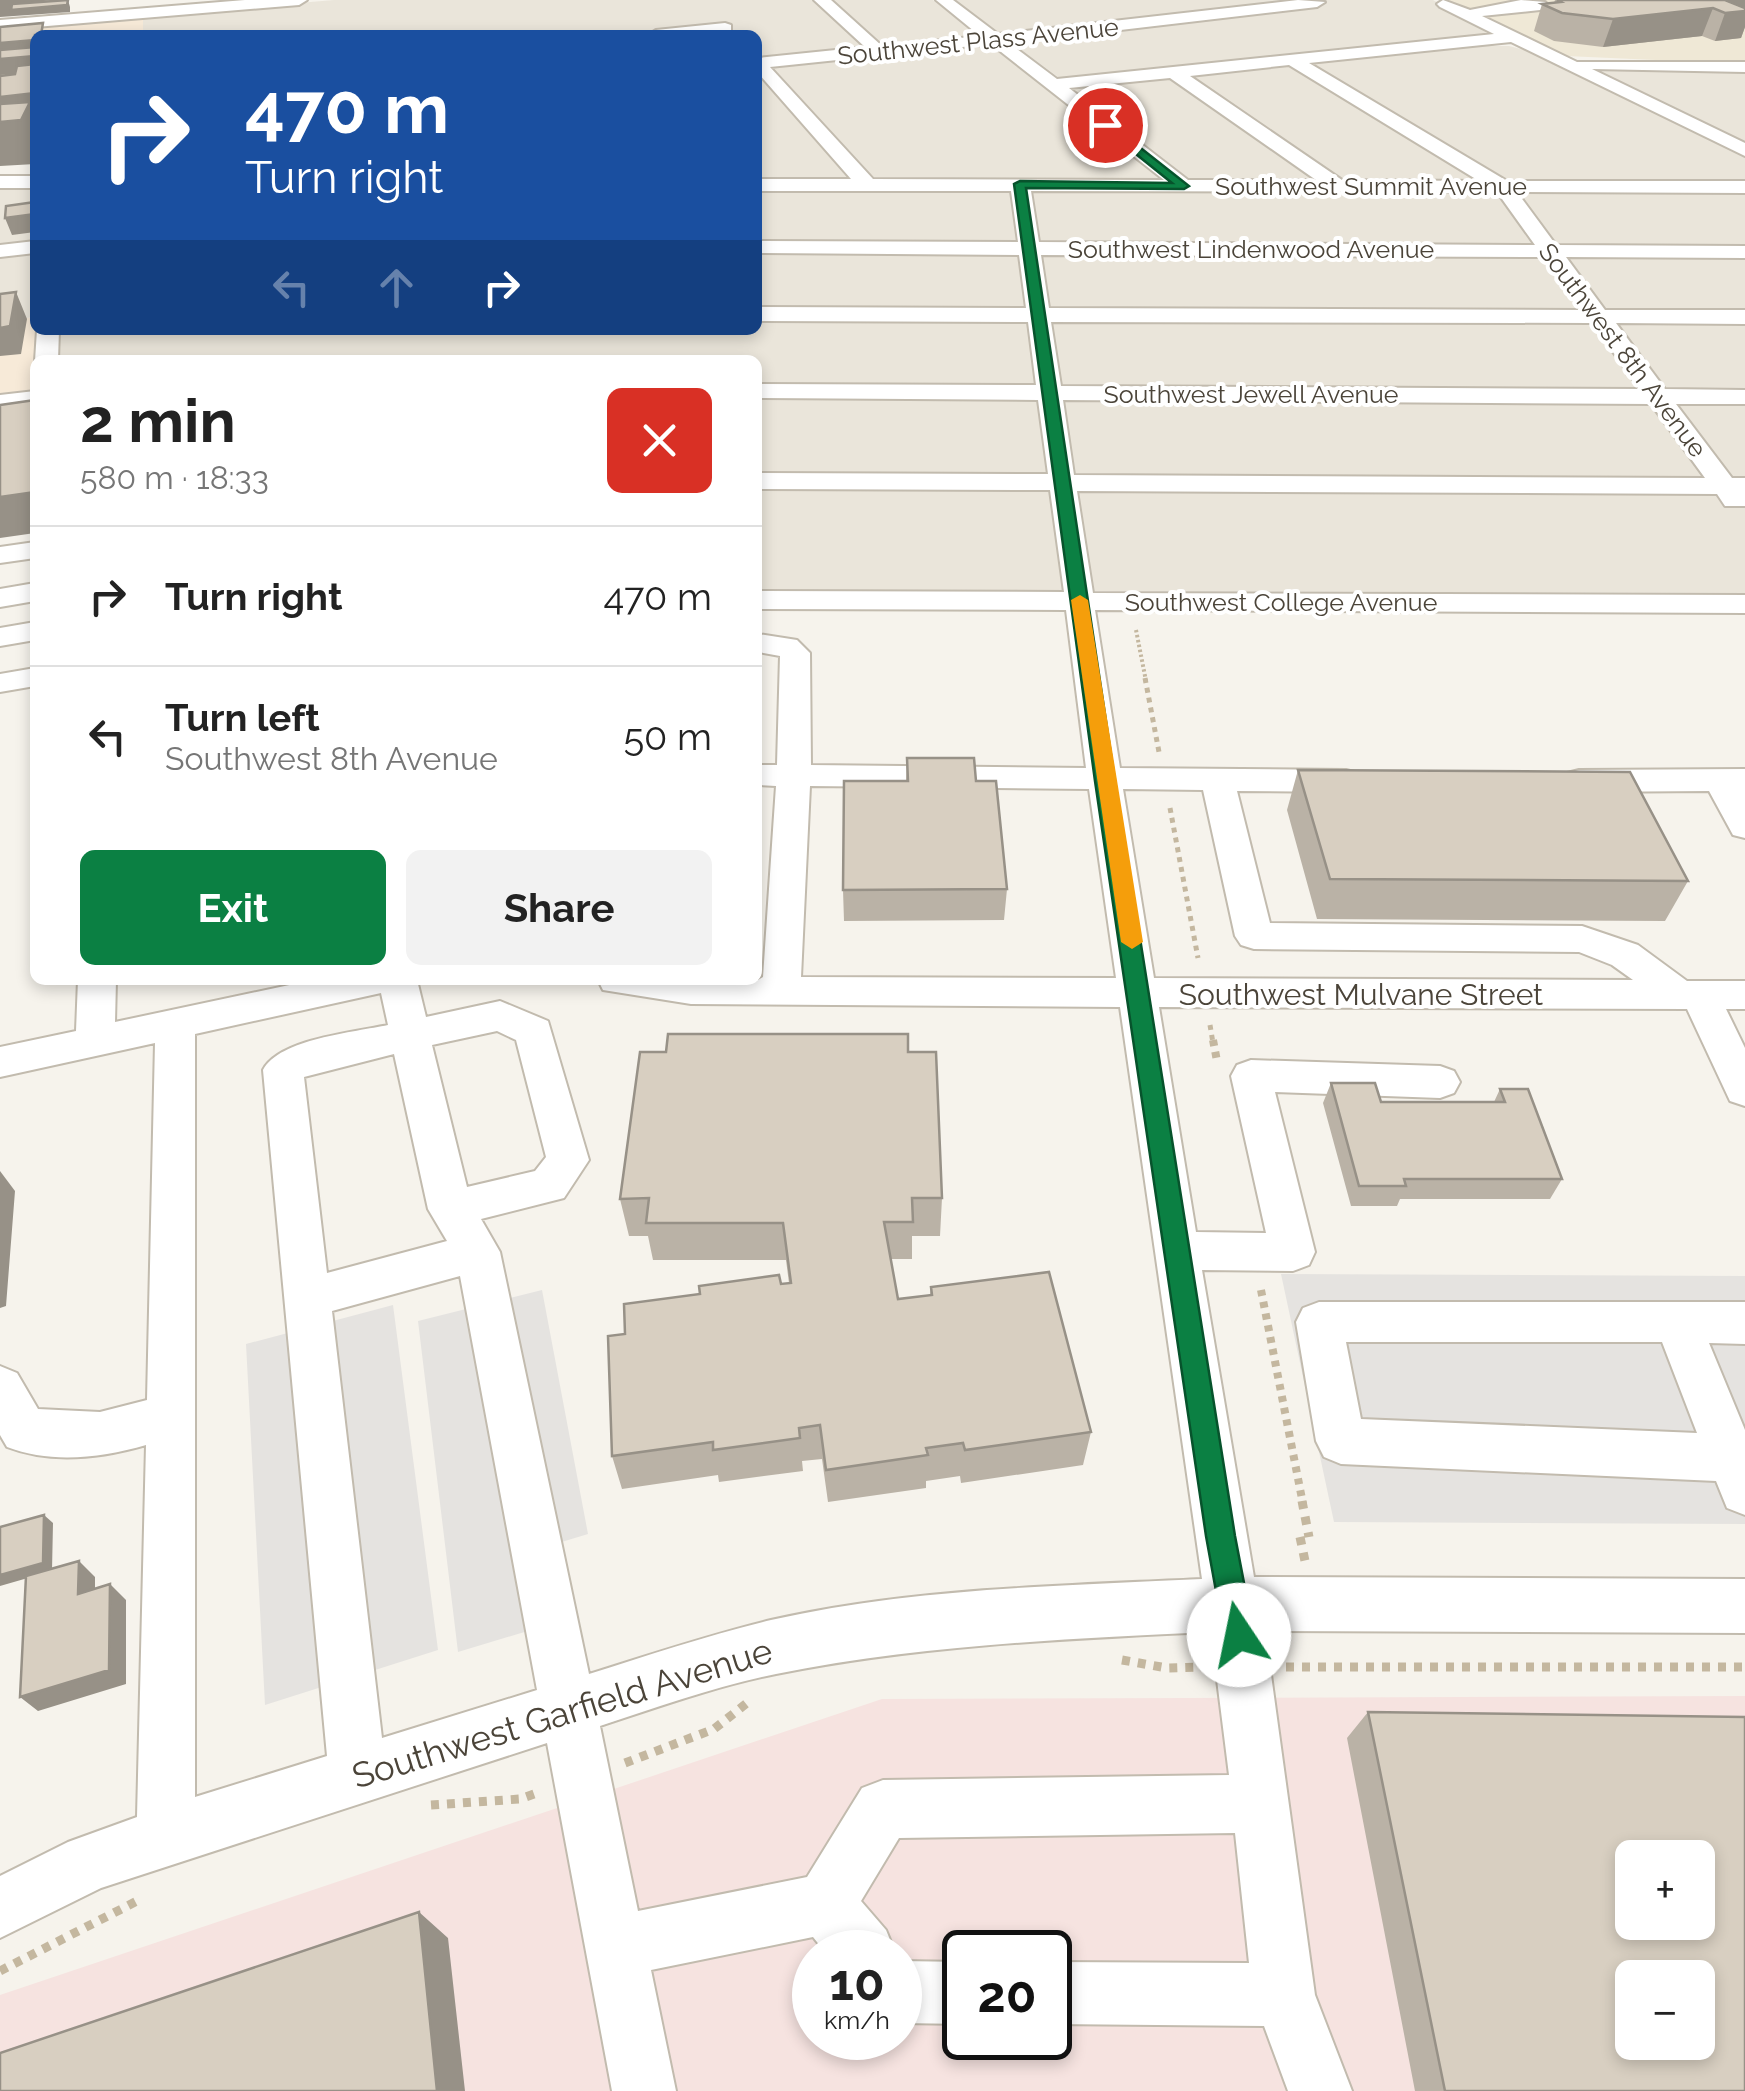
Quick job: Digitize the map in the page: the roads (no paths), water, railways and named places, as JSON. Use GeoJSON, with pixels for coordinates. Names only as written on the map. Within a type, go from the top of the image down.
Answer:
{"type":"FeatureCollection","features":[{"type":"Feature","properties":{"kind":"street"},"geometry":{"type":"LineString","coordinates":[[0,25],[74,27],[299,0]]}},
{"type":"Feature","properties":{"kind":"street"},"geometry":{"type":"LineString","coordinates":[[822,0],[878,51]]}},
{"type":"Feature","properties":{"kind":"street"},"geometry":{"type":"LineString","coordinates":[[944,0],[1184,186]]}},
{"type":"Feature","properties":{"kind":"street","name":"Southwest Plass Avenue"},"geometry":{"type":"LineString","coordinates":[[762,63],[1317,2]]}},
{"type":"Feature","properties":{"kind":"street"},"geometry":{"type":"LineString","coordinates":[[0,9],[78,3],[74,27]]}},
{"type":"Feature","properties":{"kind":"street"},"geometry":{"type":"LineString","coordinates":[[1461,5],[1543,9]]}},
{"type":"Feature","properties":{"kind":"street"},"geometry":{"type":"LineString","coordinates":[[1461,5],[1568,63],[1745,150]]}},
{"type":"Feature","properties":{"kind":"street"},"geometry":{"type":"LineString","coordinates":[[1461,5],[1502,29]]}},
{"type":"Feature","properties":{"kind":"street"},"geometry":{"type":"LineString","coordinates":[[1053,85],[1292,60],[1502,29],[1543,9]]}},
{"type":"Feature","properties":{"kind":"street"},"geometry":{"type":"LineString","coordinates":[[712,14],[726,30]]}},
{"type":"Feature","properties":{"kind":"street"},"geometry":{"type":"LineString","coordinates":[[1649,66],[1647,59],[1668,56],[1734,52],[1745,58]]}},
{"type":"Feature","properties":{"kind":"street"},"geometry":{"type":"LineString","coordinates":[[1292,60],[1502,186]]}},
{"type":"Feature","properties":{"kind":"street"},"geometry":{"type":"LineString","coordinates":[[1568,63],[1745,67]]}},
{"type":"Feature","properties":{"kind":"street"},"geometry":{"type":"LineString","coordinates":[[762,67],[867,185]]}},
{"type":"Feature","properties":{"kind":"street"},"geometry":{"type":"LineString","coordinates":[[1173,72],[1337,186]]}},
{"type":"Feature","properties":{"kind":"street"},"geometry":{"type":"LineString","coordinates":[[0,182],[30,182]]}},
{"type":"Feature","properties":{"kind":"street"},"geometry":{"type":"LineString","coordinates":[[1020,184],[1026,248],[1105,781],[1245,1667],[1284,1994],[1320,2091]]}},
{"type":"Feature","properties":{"kind":"street","name":"Southwest Summit Avenue"},"geometry":{"type":"LineString","coordinates":[[762,185],[1745,188]]}},
{"type":"Feature","properties":{"kind":"street","name":"Southwest 8th Avenue"},"geometry":{"type":"LineString","coordinates":[[1502,186],[1658,397],[1735,486],[1745,513]]}},
{"type":"Feature","properties":{"kind":"street"},"geometry":{"type":"LineString","coordinates":[[0,250],[30,247]]}},
{"type":"Feature","properties":{"kind":"street","name":"Southwest Lindenwood Avenue"},"geometry":{"type":"LineString","coordinates":[[762,247],[1745,252]]}},
{"type":"Feature","properties":{"kind":"street"},"geometry":{"type":"LineString","coordinates":[[762,314],[1745,317]]}},
{"type":"Feature","properties":{"kind":"street","name":"Southwest Jewell Avenue"},"geometry":{"type":"LineString","coordinates":[[762,391],[1745,398]]}},
{"type":"Feature","properties":{"kind":"street"},"geometry":{"type":"LineString","coordinates":[[0,402],[30,399]]}},
{"type":"Feature","properties":{"kind":"street"},"geometry":{"type":"LineString","coordinates":[[762,481],[1735,486]]}},
{"type":"Feature","properties":{"kind":"street"},"geometry":{"type":"LineString","coordinates":[[0,555],[30,551]]}},
{"type":"Feature","properties":{"kind":"street"},"geometry":{"type":"LineString","coordinates":[[0,598],[30,593]]}},
{"type":"Feature","properties":{"kind":"street","name":"Southwest College Avenue"},"geometry":{"type":"LineString","coordinates":[[762,600],[1745,604]]}},
{"type":"Feature","properties":{"kind":"street"},"geometry":{"type":"LineString","coordinates":[[0,637],[30,633]]}},
{"type":"Feature","properties":{"kind":"street"},"geometry":{"type":"LineString","coordinates":[[762,643],[786,646],[796,653],[794,775],[780,991]]}},
{"type":"Feature","properties":{"kind":"street"},"geometry":{"type":"LineString","coordinates":[[0,683],[30,678]]}},
{"type":"Feature","properties":{"kind":"street"},"geometry":{"type":"LineString","coordinates":[[762,774],[1105,781],[1372,781]]}},
{"type":"Feature","properties":{"kind":"street"},"geometry":{"type":"LineString","coordinates":[[1546,780],[1733,780],[1745,827]]}},
{"type":"Feature","properties":{"kind":"street"},"geometry":{"type":"LineString","coordinates":[[1218,781],[1254,936],[1582,939],[1626,954],[1689,995],[1743,1081]]}},
{"type":"Feature","properties":{"kind":"street"},"geometry":{"type":"LineString","coordinates":[[1300,938],[1319,994]]}},
{"type":"Feature","properties":{"kind":"street"},"geometry":{"type":"LineString","coordinates":[[95,1042],[97,985]]}},
{"type":"Feature","properties":{"kind":"street"},"geometry":{"type":"LineString","coordinates":[[0,1062],[176,1024],[236,995],[331,985]]}},
{"type":"Feature","properties":{"kind":"street"},"geometry":{"type":"LineString","coordinates":[[399,985],[450,1209],[478,1252],[644,2091]]}},
{"type":"Feature","properties":{"kind":"street","name":"Southwest Mulvane Street"},"geometry":{"type":"LineString","coordinates":[[654,985],[690,990],[780,991],[1745,995]]}},
{"type":"Feature","properties":{"kind":"street"},"geometry":{"type":"LineString","coordinates":[[358,1775],[283,1070],[304,1059],[500,1016],[534,1030],[568,1160],[549,1185],[450,1209]]}},
{"type":"Feature","properties":{"kind":"street"},"geometry":{"type":"LineString","coordinates":[[166,1837],[176,1024]]}},
{"type":"Feature","properties":{"kind":"street"},"geometry":{"type":"LineString","coordinates":[[1178,1251],[1294,1252],[1251,1076],[1440,1082]]}},
{"type":"Feature","properties":{"kind":"street"},"geometry":{"type":"LineString","coordinates":[[308,1298],[478,1252]]}},
{"type":"Feature","properties":{"kind":"street"},"geometry":{"type":"LineString","coordinates":[[1676,1322],[1740,1472],[1341,1442],[1319,1322],[1676,1322],[1745,1323]]}},
{"type":"Feature","properties":{"kind":"street"},"geometry":{"type":"LineString","coordinates":[[0,1388],[24,1431],[100,1434],[170,1416]]}},
{"type":"Feature","properties":{"kind":"street","name":"Southwest Garfield Avenue"},"geometry":{"type":"LineString","coordinates":[[0,1908],[89,1863],[166,1837],[568,1708],[773,1647],[891,1628],[1026,1614],[1233,1604],[1745,1606]]}},
{"type":"Feature","properties":{"kind":"street"},"geometry":{"type":"LineString","coordinates":[[615,1946],[825,1904],[882,1809],[1260,1804]]}},
{"type":"Feature","properties":{"kind":"street"},"geometry":{"type":"LineString","coordinates":[[825,1904],[846,1930]]}},
{"type":"Feature","properties":{"kind":"street"},"geometry":{"type":"LineString","coordinates":[[1072,1993],[1284,1994]]}}]}
